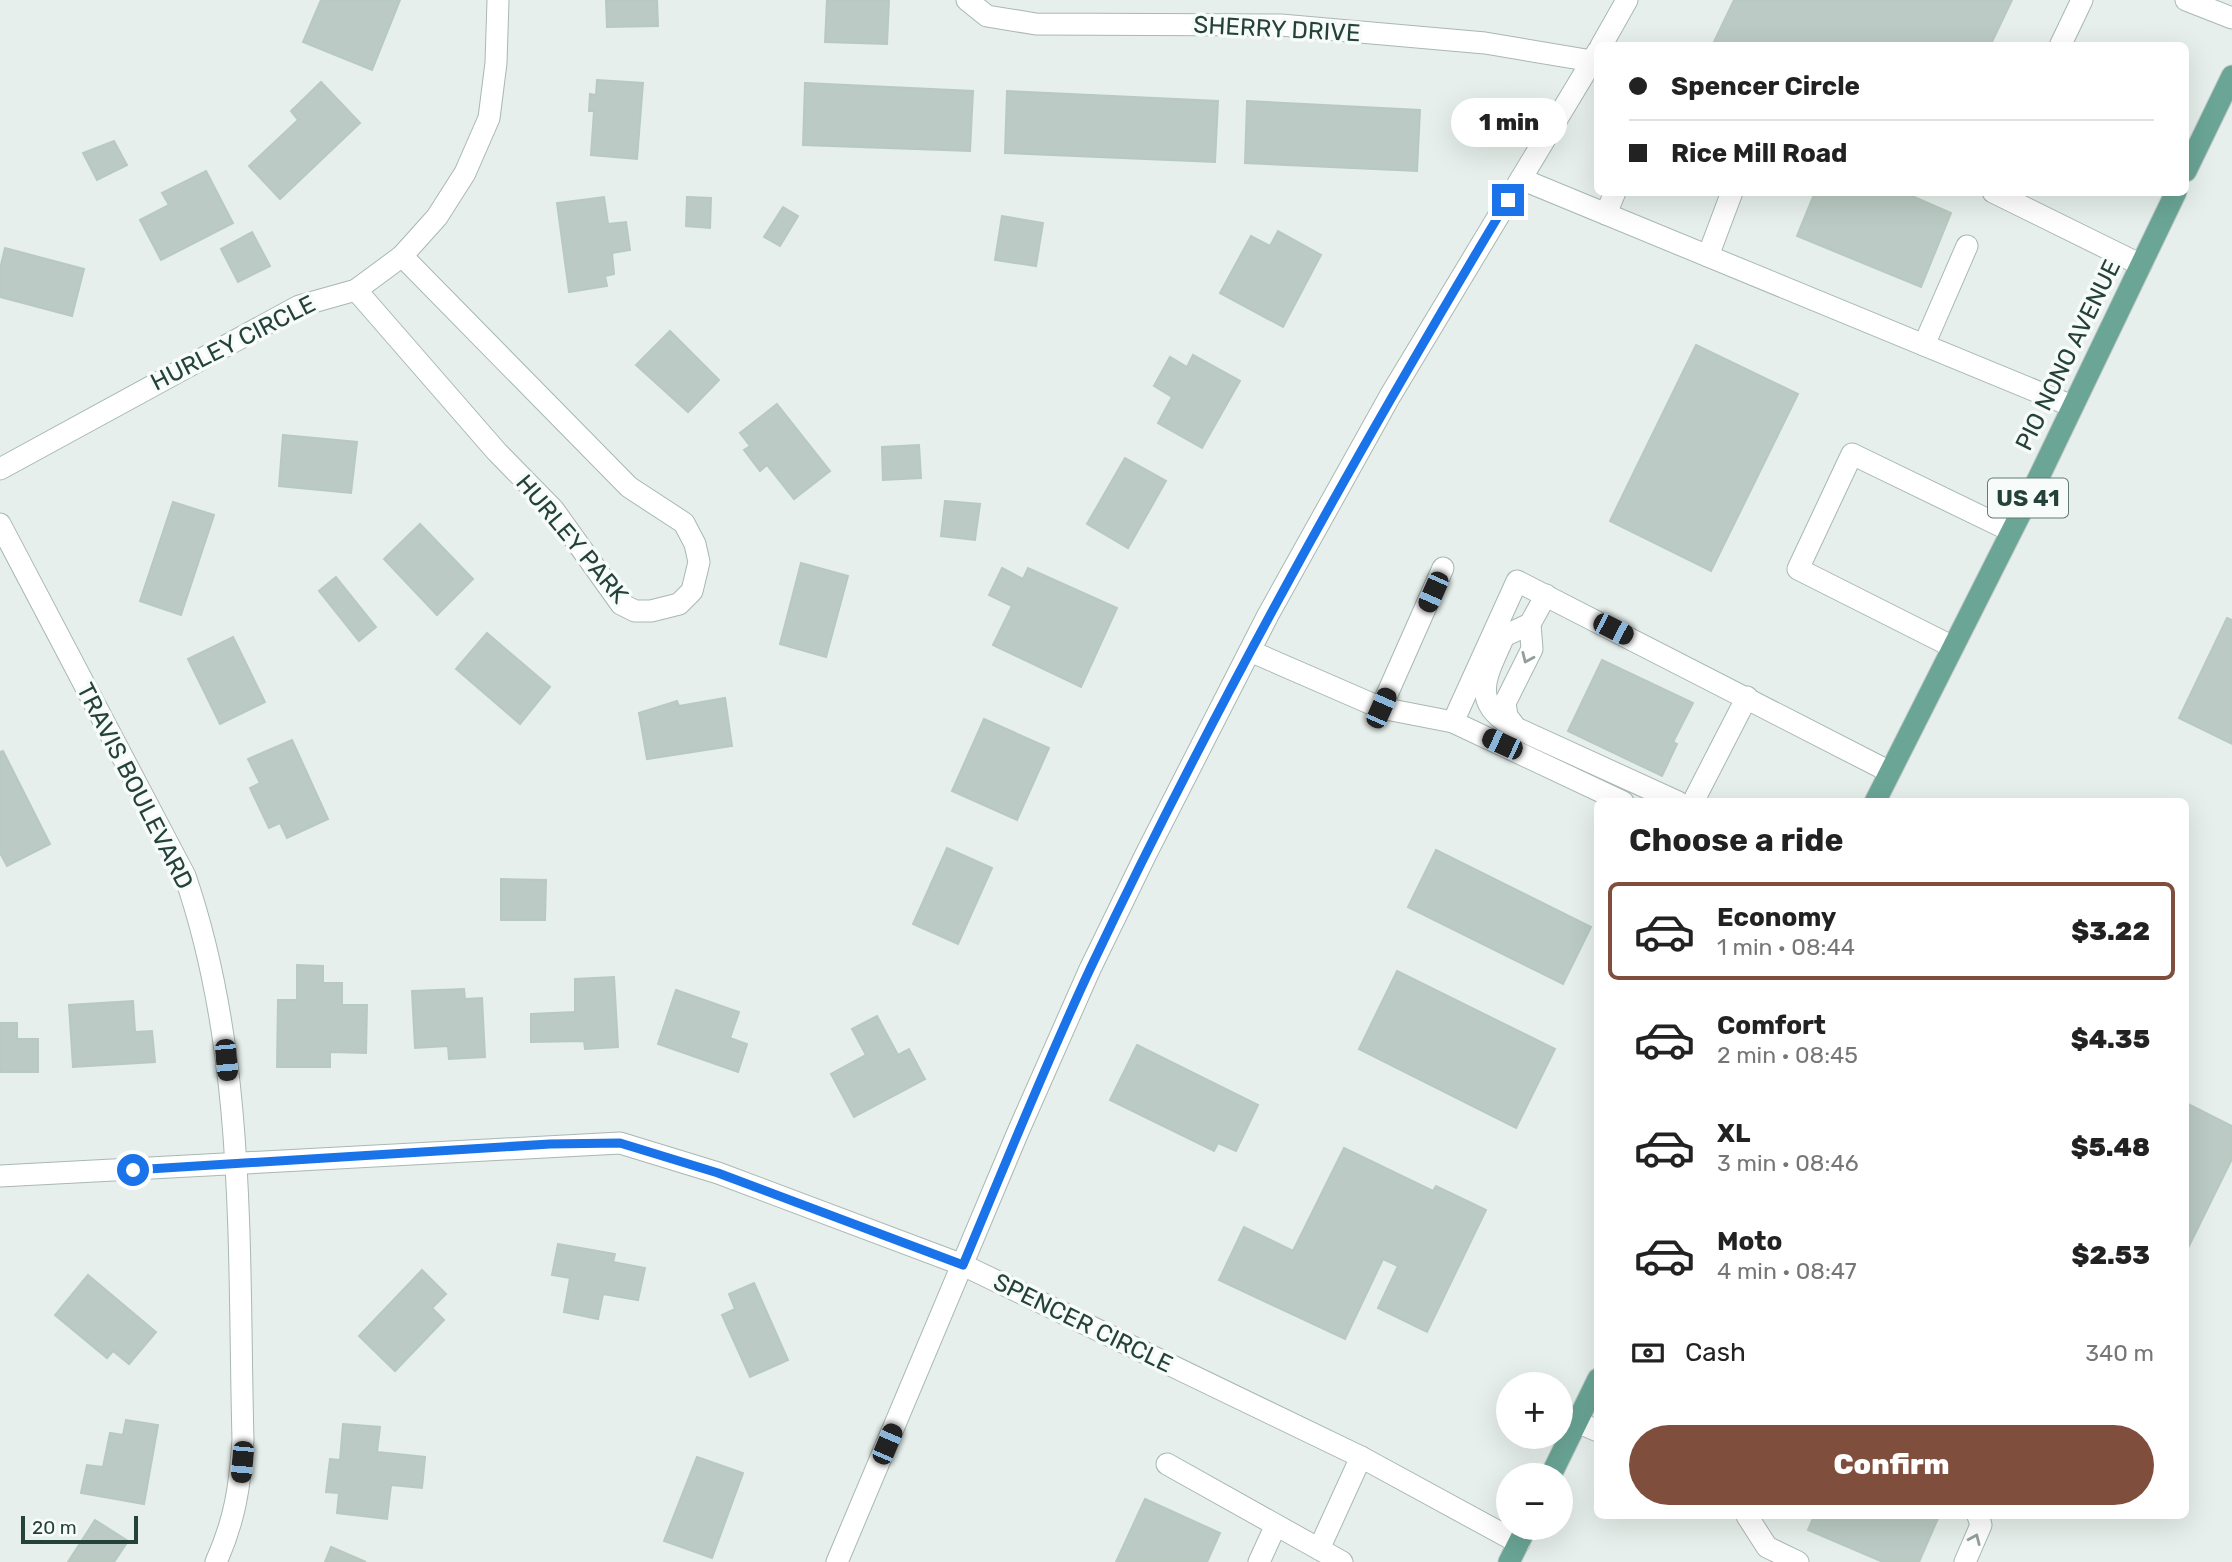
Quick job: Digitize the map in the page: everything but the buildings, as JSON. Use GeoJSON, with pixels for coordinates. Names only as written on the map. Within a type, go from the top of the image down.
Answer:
{"type":"FeatureCollection","features":[{"type":"Feature","properties":{"kind":"main road"},"geometry":{"type":"LineString","coordinates":[[2189,165],[2232,76]]}},
{"type":"Feature","properties":{"kind":"main road","name":"PIO NONO AVENUE"},"geometry":{"type":"LineString","coordinates":[[1877,798],[2073,406],[2174,196]]}},
{"type":"Feature","properties":{"kind":"main road"},"geometry":{"type":"LineString","coordinates":[[1557,1463],[1594,1387]]}},
{"type":"Feature","properties":{"kind":"street","name":"HURLEY CIRCLE"},"geometry":{"type":"LineString","coordinates":[[0,469],[299,306],[356,290],[402,256],[437,217],[465,173],[489,118],[496,63],[498,0]]}},
{"type":"Feature","properties":{"kind":"street","name":"SHERRY DRIVE"},"geometry":{"type":"LineString","coordinates":[[967,0],[987,16],[1037,24],[1281,25],[1485,43],[1594,49]]}},
{"type":"Feature","properties":{"kind":"street"},"geometry":{"type":"LineString","coordinates":[[1604,42],[1627,0]]}},
{"type":"Feature","properties":{"kind":"street"},"geometry":{"type":"LineString","coordinates":[[2062,42],[2082,0]]}},
{"type":"Feature","properties":{"kind":"street"},"geometry":{"type":"LineString","coordinates":[[2186,0],[2232,18]]}},
{"type":"Feature","properties":{"kind":"street"},"geometry":{"type":"LineString","coordinates":[[838,1562],[1090,969],[1250,651],[1390,396],[1594,59]]}},
{"type":"Feature","properties":{"kind":"street"},"geometry":{"type":"LineString","coordinates":[[1521,179],[2073,406]]}},
{"type":"Feature","properties":{"kind":"street"},"geometry":{"type":"LineString","coordinates":[[1606,214],[1613,196]]}},
{"type":"Feature","properties":{"kind":"street"},"geometry":{"type":"LineString","coordinates":[[1707,256],[1730,196]]}},
{"type":"Feature","properties":{"kind":"street"},"geometry":{"type":"LineString","coordinates":[[2001,196],[2141,265]]}},
{"type":"Feature","properties":{"kind":"street"},"geometry":{"type":"LineString","coordinates":[[1924,345],[1967,246]]}},
{"type":"Feature","properties":{"kind":"street","name":"HURLEY PARK"},"geometry":{"type":"LineString","coordinates":[[356,290],[497,452],[553,509],[621,604],[635,611],[651,611],[679,604],[692,591],[698,562],[695,544],[684,523],[629,487],[402,256]]}},
{"type":"Feature","properties":{"kind":"street"},"geometry":{"type":"LineString","coordinates":[[1953,647],[1798,569],[1852,454],[2011,531]]}},
{"type":"Feature","properties":{"kind":"street","name":"TRAVIS BOULEVARD"},"geometry":{"type":"LineString","coordinates":[[0,524],[185,876],[198,913],[224,1033],[235,1166],[243,1440],[240,1484],[232,1527],[216,1562]]}},
{"type":"Feature","properties":{"kind":"street"},"geometry":{"type":"LineString","coordinates":[[1381,708],[1443,568]]}},
{"type":"Feature","properties":{"kind":"street"},"geometry":{"type":"LineString","coordinates":[[1453,722],[1517,582],[1890,772]]}},
{"type":"Feature","properties":{"kind":"street"},"geometry":{"type":"LineString","coordinates":[[1516,728],[1507,716],[1506,703],[1532,649],[1530,624],[1546,595]]}},
{"type":"Feature","properties":{"kind":"street"},"geometry":{"type":"LineString","coordinates":[[1530,624],[1504,636],[1485,683],[1485,699],[1497,717],[1669,798]]}},
{"type":"Feature","properties":{"kind":"street"},"geometry":{"type":"LineString","coordinates":[[1250,651],[1381,708],[1453,722],[1614,798]]}},
{"type":"Feature","properties":{"kind":"street"},"geometry":{"type":"LineString","coordinates":[[1695,798],[1746,697]]}},
{"type":"Feature","properties":{"kind":"street","name":"SPENCER CIRCLE"},"geometry":{"type":"LineString","coordinates":[[0,1176],[235,1166],[373,1155],[620,1143],[718,1173],[963,1265],[1361,1457],[1518,1544]]}},
{"type":"Feature","properties":{"kind":"street"},"geometry":{"type":"LineString","coordinates":[[1577,1422],[1594,1429]]}},
{"type":"Feature","properties":{"kind":"street"},"geometry":{"type":"LineString","coordinates":[[1319,1549],[1361,1457]]}},
{"type":"Feature","properties":{"kind":"street"},"geometry":{"type":"LineString","coordinates":[[1167,1464],[1275,1527],[1342,1562]]}},
{"type":"Feature","properties":{"kind":"street"},"geometry":{"type":"LineString","coordinates":[[1749,1519],[1767,1547],[1798,1562]]}},
{"type":"Feature","properties":{"kind":"street"},"geometry":{"type":"LineString","coordinates":[[1965,1562],[1981,1525],[1979,1519]]}},
{"type":"Feature","properties":{"kind":"street"},"geometry":{"type":"LineString","coordinates":[[1259,1562],[1275,1527]]}},
{"type":"Feature","properties":{"kind":"route"},"geometry":{"type":"LineString","coordinates":[[133,1170],[235,1166],[278,1160],[550,1144],[620,1143],[718,1173],[963,1265],[1090,969],[1268,615],[1390,396],[1508,200]]}}]}
